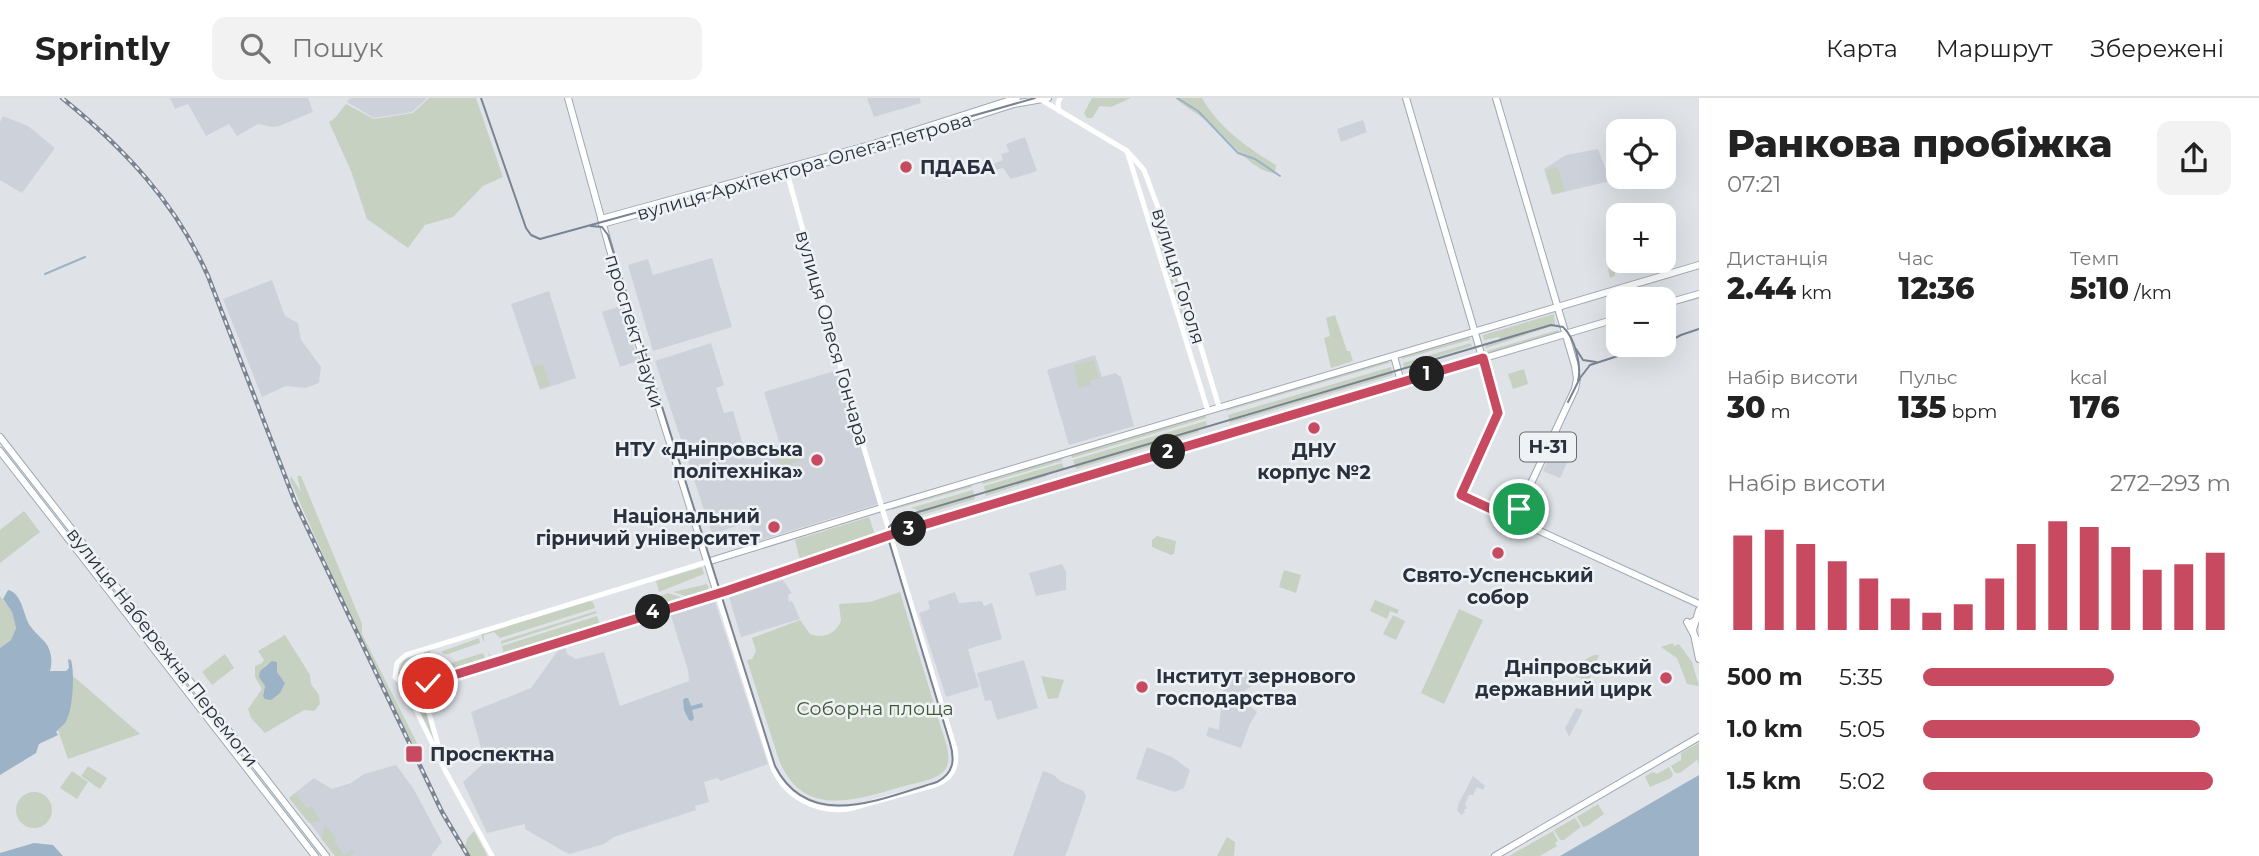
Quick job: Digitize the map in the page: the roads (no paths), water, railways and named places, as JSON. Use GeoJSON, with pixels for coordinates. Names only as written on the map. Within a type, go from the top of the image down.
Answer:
{"type":"FeatureCollection","features":[{"type":"Feature","properties":{"kind":"main road","name":"проспект Науки"},"geometry":{"type":"LineString","coordinates":[[568,98],[601,222],[717,593]]}},
{"type":"Feature","properties":{"kind":"main road","name":"вулиця Архітектора Олега Петрова"},"geometry":{"type":"LineString","coordinates":[[601,222],[787,170],[1017,98]]}},
{"type":"Feature","properties":{"kind":"main road"},"geometry":{"type":"LineString","coordinates":[[1059,111],[1060,98]]}},
{"type":"Feature","properties":{"kind":"main road"},"geometry":{"type":"LineString","coordinates":[[1406,98],[1475,333]]}},
{"type":"Feature","properties":{"kind":"main road"},"geometry":{"type":"LineString","coordinates":[[1496,98],[1566,333]]}},
{"type":"Feature","properties":{"kind":"main road","name":"вулиця Архітектора Олега Петрова"},"geometry":{"type":"LineString","coordinates":[[787,170],[872,150],[1014,104],[1044,99]]}},
{"type":"Feature","properties":{"kind":"main road","name":"вулиця Гоголя"},"geometry":{"type":"LineString","coordinates":[[1044,99],[1059,111],[1127,151],[1139,162],[1150,183],[1219,407]]}},
{"type":"Feature","properties":{"kind":"main road","name":"вулиця Гоголя"},"geometry":{"type":"LineString","coordinates":[[1127,151],[1208,411]]}},
{"type":"Feature","properties":{"kind":"main road","name":"вулиця Олеся Гончара"},"geometry":{"type":"LineString","coordinates":[[787,170],[890,535]]}},
{"type":"Feature","properties":{"kind":"main road"},"geometry":{"type":"LineString","coordinates":[[492,856],[446,772],[404,685],[397,680],[395,670],[399,660],[406,655],[1219,407],[1699,265]]}},
{"type":"Feature","properties":{"kind":"main road"},"geometry":{"type":"LineString","coordinates":[[1676,301],[1699,294]]}},
{"type":"Feature","properties":{"kind":"main road"},"geometry":{"type":"LineString","coordinates":[[404,685],[428,683],[717,593],[890,535],[1606,322]]}},
{"type":"Feature","properties":{"kind":"main road","name":"Н-31"},"geometry":{"type":"LineString","coordinates":[[1475,333],[1498,413],[1461,495],[1699,604]]}},
{"type":"Feature","properties":{"kind":"main road","name":"Н-31"},"geometry":{"type":"LineString","coordinates":[[1519,509],[1576,385],[1576,366],[1566,333]]}},
{"type":"Feature","properties":{"kind":"main road"},"geometry":{"type":"LineString","coordinates":[[1394,356],[1401,382]]}},
{"type":"Feature","properties":{"kind":"main road","name":"вулиця Набережна Перемоги"},"geometry":{"type":"LineString","coordinates":[[0,437],[326,856]]}},
{"type":"Feature","properties":{"kind":"main road","name":"вулиця Набережна Перемоги"},"geometry":{"type":"LineString","coordinates":[[0,451],[315,856]]}},
{"type":"Feature","properties":{"kind":"main road"},"geometry":{"type":"LineString","coordinates":[[1502,514],[1510,515],[1519,509]]}},
{"type":"Feature","properties":{"kind":"main road"},"geometry":{"type":"LineString","coordinates":[[1519,509],[1519,517],[1526,526]]}},
{"type":"Feature","properties":{"kind":"main road"},"geometry":{"type":"LineString","coordinates":[[717,593],[771,762],[778,779],[790,792],[813,806],[841,810],[940,783],[949,778],[954,769],[955,750],[890,535]]}},
{"type":"Feature","properties":{"kind":"main road"},"geometry":{"type":"LineString","coordinates":[[1699,610],[1694,621],[1687,622],[1699,645]]}},
{"type":"Feature","properties":{"kind":"main road"},"geometry":{"type":"LineString","coordinates":[[131,620],[138,614]]}},
{"type":"Feature","properties":{"kind":"main road"},"geometry":{"type":"LineString","coordinates":[[1693,635],[1699,659]]}},
{"type":"Feature","properties":{"kind":"main road"},"geometry":{"type":"LineString","coordinates":[[185,688],[192,683]]}},
{"type":"Feature","properties":{"kind":"main road"},"geometry":{"type":"LineString","coordinates":[[428,683],[423,687],[423,692],[446,772]]}},
{"type":"Feature","properties":{"kind":"main road"},"geometry":{"type":"LineString","coordinates":[[1495,856],[1699,737]]}},
{"type":"Feature","properties":{"kind":"main road"},"geometry":{"type":"LineString","coordinates":[[259,783],[266,778]]}},
{"type":"Feature","properties":{"kind":"water"},"geometry":{"type":"Polygon","coordinates":[[[8,590],[17,596],[28,623],[48,646],[51,657],[50,671],[66,671],[69,668],[68,659],[71,660],[73,683],[68,718],[56,732],[58,735],[39,744],[36,753],[0,775],[0,648],[11,640],[16,628],[12,612],[3,599],[8,590]]]}},
{"type":"Feature","properties":{"kind":"water"},"geometry":{"type":"Polygon","coordinates":[[[272,661],[277,662],[277,672],[285,683],[280,693],[271,700],[263,696],[265,686],[259,677],[260,671],[272,661]]]}},
{"type":"Feature","properties":{"kind":"water"},"geometry":{"type":"Polygon","coordinates":[[[685,698],[688,698],[691,706],[702,703],[703,707],[692,710],[692,721],[684,710],[685,698]]]}},
{"type":"Feature","properties":{"kind":"water"},"geometry":{"type":"Polygon","coordinates":[[[1699,775],[1699,856],[1560,856],[1699,775]]]}},
{"type":"Feature","properties":{"kind":"water"},"geometry":{"type":"Polygon","coordinates":[[[34,843],[53,845],[63,856],[0,856],[0,853],[34,843]]]}},
{"type":"Feature","properties":{"kind":"waterway"},"geometry":{"type":"LineString","coordinates":[[1177,98],[1198,111],[1238,153],[1255,159],[1280,176]]}},
{"type":"Feature","properties":{"kind":"waterway"},"geometry":{"type":"LineString","coordinates":[[45,274],[85,257]]}},
{"type":"Feature","properties":{"kind":"tram line"},"geometry":{"type":"LineString","coordinates":[[481,98],[526,228],[531,235],[540,239],[871,148],[1035,98]]}},
{"type":"Feature","properties":{"kind":"tram line"},"geometry":{"type":"LineString","coordinates":[[591,226],[602,227],[608,235],[775,766],[790,787],[807,799],[827,805],[871,802],[894,796],[937,782],[952,766],[950,743],[888,538],[889,527],[898,518],[1551,325],[1563,327],[1571,338],[1578,360],[1578,381]]}},
{"type":"Feature","properties":{"kind":"tram line"},"geometry":{"type":"LineString","coordinates":[[1676,338],[1699,329]]}},
{"type":"Feature","properties":{"kind":"tram line"},"geometry":{"type":"LineString","coordinates":[[1576,349],[1583,360],[1596,362]]}},
{"type":"Feature","properties":{"kind":"tram line"},"geometry":{"type":"LineString","coordinates":[[1568,402],[1590,365],[1615,357]]}},
{"type":"Feature","properties":{"kind":"railway"},"geometry":{"type":"LineString","coordinates":[[62,98],[85,117],[146,178],[195,249],[208,276],[295,502],[442,812],[468,856]]}},
{"type":"Feature","properties":{"kind":"place","name":"ПДАБА"},"geometry":{"type":"Point","coordinates":[906,167]}},
{"type":"Feature","properties":{"kind":"place","name":"ДНУ корпус №2"},"geometry":{"type":"Point","coordinates":[1314,428]}},
{"type":"Feature","properties":{"kind":"place","name":"НТУ «Дніпровська політехніка»"},"geometry":{"type":"Point","coordinates":[817,460]}},
{"type":"Feature","properties":{"kind":"place","name":"Національний гірничий університет"},"geometry":{"type":"Point","coordinates":[774,527]}},
{"type":"Feature","properties":{"kind":"place","name":"Свято-Успенський собор"},"geometry":{"type":"Point","coordinates":[1498,553]}},
{"type":"Feature","properties":{"kind":"place","name":"Дніпровський державний цирк"},"geometry":{"type":"Point","coordinates":[1666,678]}},
{"type":"Feature","properties":{"kind":"place","name":"Інститут зернового господарства"},"geometry":{"type":"Point","coordinates":[1142,687]}},
{"type":"Feature","properties":{"kind":"place","name":"Проспектна"},"geometry":{"type":"Point","coordinates":[414,754]}},
{"type":"Feature","properties":{"kind":"park label","name":"Соборна площа"},"geometry":{"type":"Point","coordinates":[875,708]}}]}
